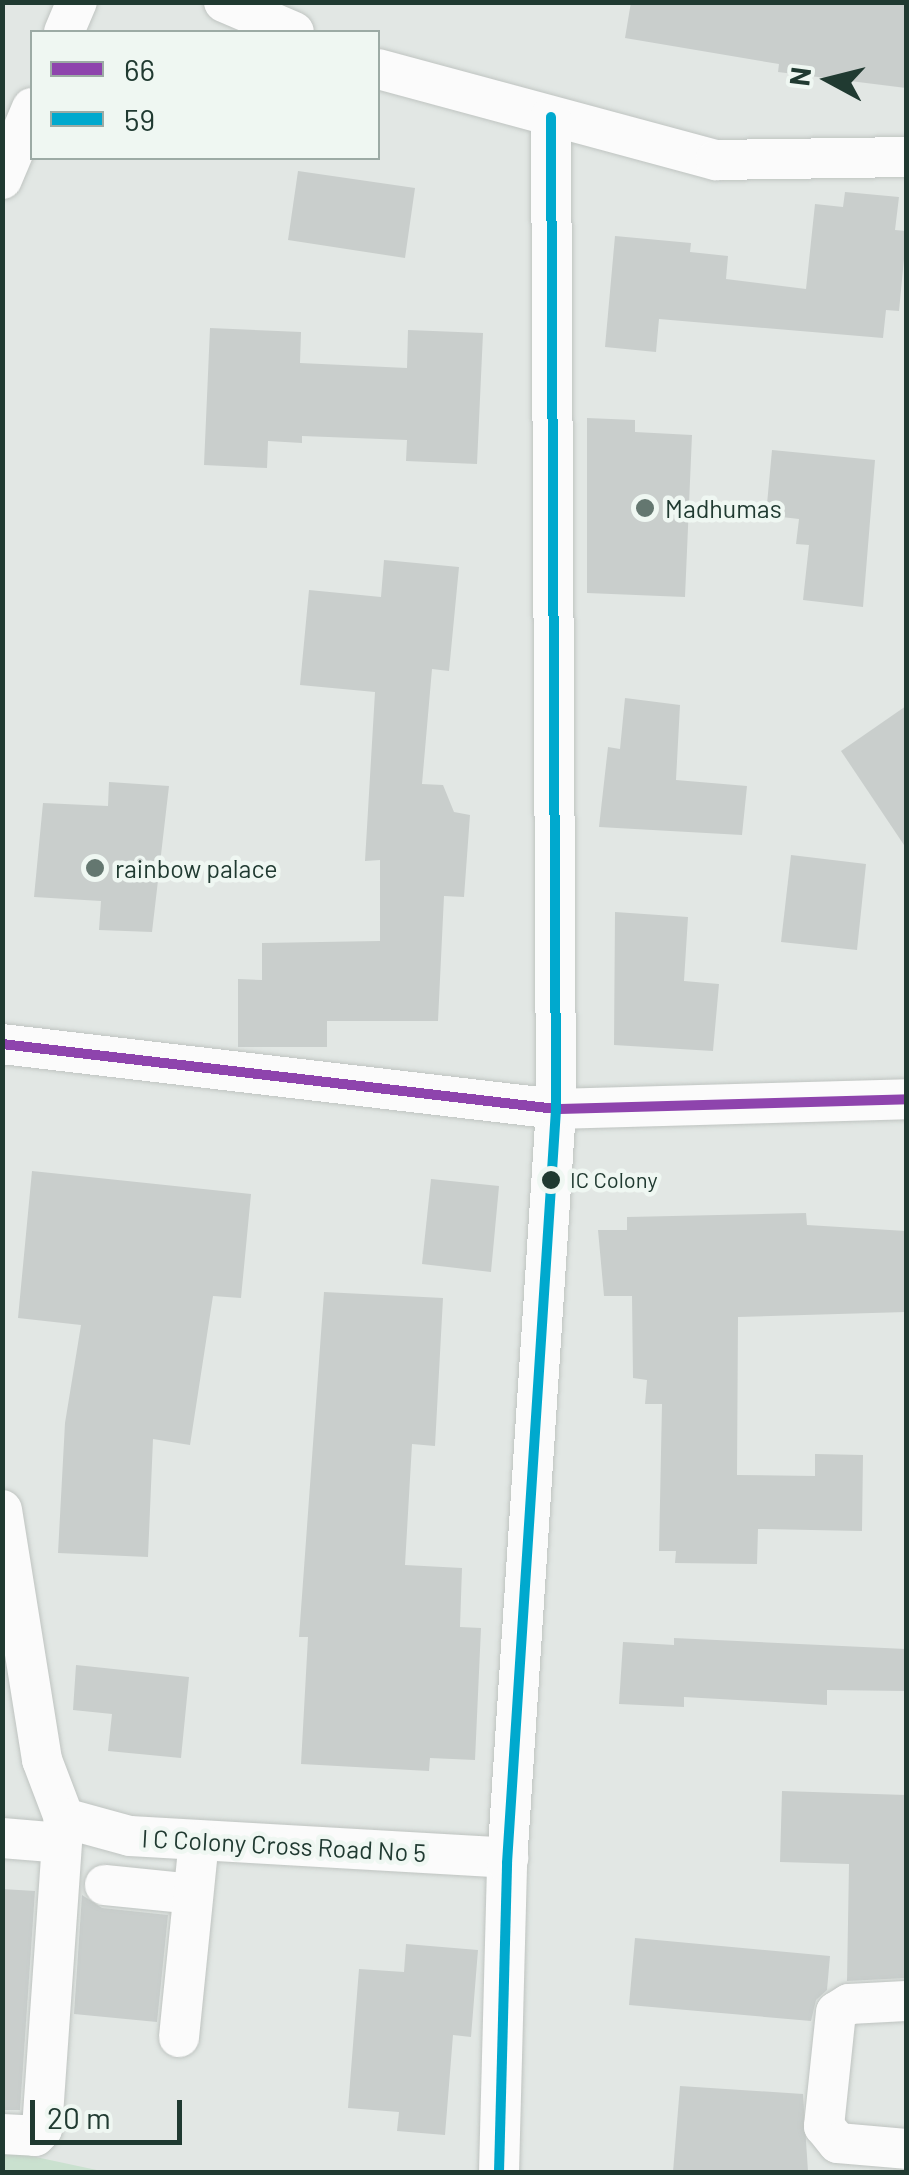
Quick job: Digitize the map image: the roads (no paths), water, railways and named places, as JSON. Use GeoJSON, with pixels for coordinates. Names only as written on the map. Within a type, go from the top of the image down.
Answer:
{"type":"FeatureCollection","features":[{"type":"Feature","properties":{"kind":"street"},"geometry":{"type":"LineString","coordinates":[[65,30],[77,2]]}},
{"type":"Feature","properties":{"kind":"street"},"geometry":{"type":"LineString","coordinates":[[224,2],[289,30]]}},
{"type":"Feature","properties":{"kind":"street"},"geometry":{"type":"LineString","coordinates":[[380,70],[716,160],[906,158]]}},
{"type":"Feature","properties":{"kind":"street"},"geometry":{"type":"LineString","coordinates":[[2,179],[30,113]]}},
{"type":"Feature","properties":{"kind":"street"},"geometry":{"type":"LineString","coordinates":[[498,2172],[508,1858],[556,1109],[551,117]]}},
{"type":"Feature","properties":{"kind":"street"},"geometry":{"type":"LineString","coordinates":[[2,1044],[556,1109],[906,1098]]}},
{"type":"Feature","properties":{"kind":"street"},"geometry":{"type":"LineString","coordinates":[[2,1510],[42,1760],[63,1830],[42,2129],[35,2136],[2,2134]]}},
{"type":"Feature","properties":{"kind":"street","name":"I C Colony Cross Road No 5"},"geometry":{"type":"LineString","coordinates":[[2,1838],[63,1830],[508,1858]]}},
{"type":"Feature","properties":{"kind":"street"},"geometry":{"type":"LineString","coordinates":[[179,2037],[199,1841]]}},
{"type":"Feature","properties":{"kind":"street"},"geometry":{"type":"LineString","coordinates":[[105,1884],[193,1894]]}},
{"type":"Feature","properties":{"kind":"street"},"geometry":{"type":"LineString","coordinates":[[906,2001],[849,2004],[836,2012],[824,2126],[838,2143],[906,2149]]}},
{"type":"Feature","properties":{"kind":"place","name":"Madhumas"},"geometry":{"type":"Point","coordinates":[645,508]}},
{"type":"Feature","properties":{"kind":"place","name":"rainbow palace"},"geometry":{"type":"Point","coordinates":[95,868]}},
{"type":"Feature","properties":{"kind":"place","name":"IC Colony"},"geometry":{"type":"Point","coordinates":[551,1180]}}]}
